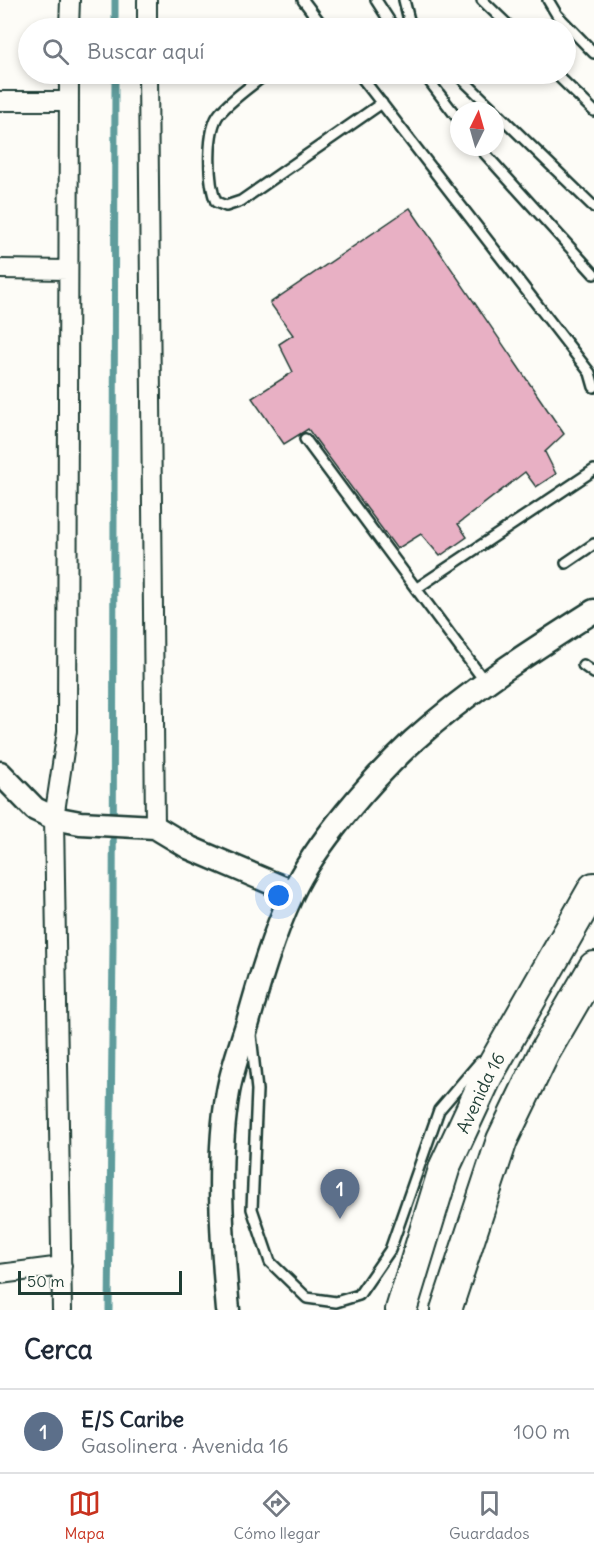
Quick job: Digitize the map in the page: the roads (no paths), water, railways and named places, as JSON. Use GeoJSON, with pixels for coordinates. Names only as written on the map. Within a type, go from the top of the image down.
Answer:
{"type":"FeatureCollection","features":[{"type":"Feature","properties":{"kind":"highway","name":"Avenida 16"},"geometry":{"type":"LineString","coordinates":[[401,1310],[445,1166],[487,1076],[594,888]]}},
{"type":"Feature","properties":{"kind":"highway"},"geometry":{"type":"LineString","coordinates":[[446,1310],[502,1140],[544,1053],[594,967]]}},
{"type":"Feature","properties":{"kind":"street"},"geometry":{"type":"LineString","coordinates":[[69,18],[70,0]]}},
{"type":"Feature","properties":{"kind":"street"},"geometry":{"type":"LineString","coordinates":[[147,0],[147,18]]}},
{"type":"Feature","properties":{"kind":"street"},"geometry":{"type":"LineString","coordinates":[[62,1310],[54,818],[67,731],[69,84]]}},
{"type":"Feature","properties":{"kind":"street"},"geometry":{"type":"LineString","coordinates":[[146,827],[148,84]]}},
{"type":"Feature","properties":{"kind":"street"},"geometry":{"type":"LineString","coordinates":[[0,101],[69,101]]}},
{"type":"Feature","properties":{"kind":"street"},"geometry":{"type":"LineString","coordinates":[[0,269],[68,270]]}},
{"type":"Feature","properties":{"kind":"street"},"geometry":{"type":"LineString","coordinates":[[228,1310],[222,1250],[222,1169],[228,1092],[263,969],[293,892],[312,860],[356,802],[413,741],[486,683],[594,611]]}},
{"type":"Feature","properties":{"kind":"street"},"geometry":{"type":"LineString","coordinates":[[0,773],[35,809],[54,818],[80,823],[146,827],[293,892]]}},
{"type":"Feature","properties":{"kind":"street"},"geometry":{"type":"LineString","coordinates":[[0,1274],[62,1266]]}},
{"type":"Feature","properties":{"kind":"lane"},"geometry":{"type":"LineString","coordinates":[[303,0],[315,18]]}},
{"type":"Feature","properties":{"kind":"lane"},"geometry":{"type":"LineString","coordinates":[[376,0],[388,18]]}},
{"type":"Feature","properties":{"kind":"lane"},"geometry":{"type":"LineString","coordinates":[[404,0],[407,18]]}},
{"type":"Feature","properties":{"kind":"lane"},"geometry":{"type":"LineString","coordinates":[[482,0],[501,18]]}},
{"type":"Feature","properties":{"kind":"lane"},"geometry":{"type":"LineString","coordinates":[[548,0],[560,18]]}},
{"type":"Feature","properties":{"kind":"lane"},"geometry":{"type":"LineString","coordinates":[[576,35],[594,53]]}},
{"type":"Feature","properties":{"kind":"lane"},"geometry":{"type":"LineString","coordinates":[[254,84],[219,114],[211,137],[210,189],[216,202],[226,206],[241,201],[382,103]]}},
{"type":"Feature","properties":{"kind":"lane"},"geometry":{"type":"LineString","coordinates":[[367,84],[590,373],[594,387]]}},
{"type":"Feature","properties":{"kind":"lane"},"geometry":{"type":"LineString","coordinates":[[432,84],[450,108]]}},
{"type":"Feature","properties":{"kind":"lane"},"geometry":{"type":"LineString","coordinates":[[467,84],[594,207]]}},
{"type":"Feature","properties":{"kind":"lane"},"geometry":{"type":"LineString","coordinates":[[566,84],[594,111]]}},
{"type":"Feature","properties":{"kind":"lane"},"geometry":{"type":"LineString","coordinates":[[487,156],[594,274]]}},
{"type":"Feature","properties":{"kind":"lane"},"geometry":{"type":"LineString","coordinates":[[305,439],[486,683]]}},
{"type":"Feature","properties":{"kind":"lane"},"geometry":{"type":"LineString","coordinates":[[417,588],[594,470]]}},
{"type":"Feature","properties":{"kind":"lane"},"geometry":{"type":"LineString","coordinates":[[566,563],[594,544]]}},
{"type":"Feature","properties":{"kind":"lane"},"geometry":{"type":"LineString","coordinates":[[583,665],[594,673]]}},
{"type":"Feature","properties":{"kind":"lane"},"geometry":{"type":"LineString","coordinates":[[249,1018],[257,1090],[252,1209],[270,1262],[307,1298],[335,1306],[359,1295],[390,1250],[439,1110],[523,1011]]}},
{"type":"Feature","properties":{"kind":"lane"},"geometry":{"type":"LineString","coordinates":[[307,1298],[308,1310]]}},
{"type":"Feature","properties":{"kind":"waterway"},"geometry":{"type":"LineString","coordinates":[[115,0],[115,18]]}},
{"type":"Feature","properties":{"kind":"waterway"},"geometry":{"type":"LineString","coordinates":[[109,1310],[113,946],[115,84]]}},
{"type":"Feature","properties":{"kind":"place","name":"E/S Caribe"},"geometry":{"type":"Point","coordinates":[340,1219]}}]}
